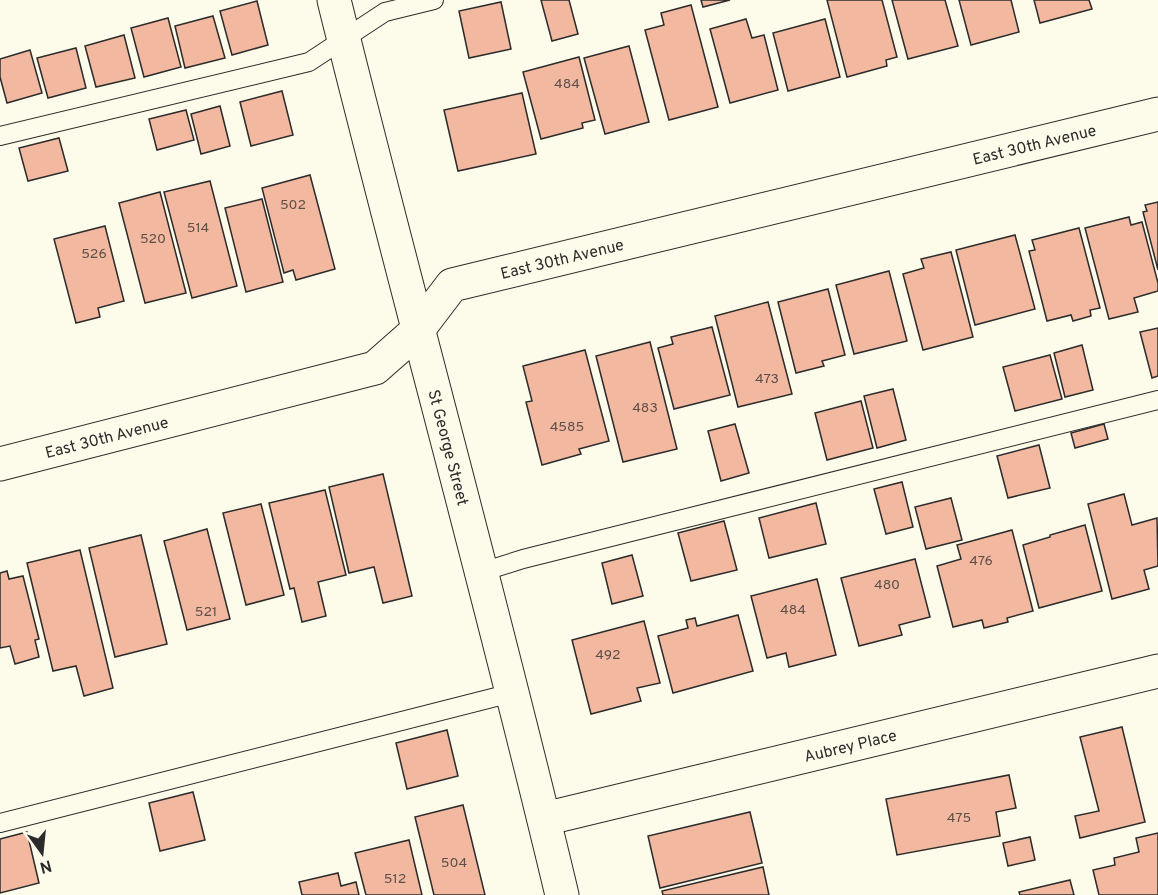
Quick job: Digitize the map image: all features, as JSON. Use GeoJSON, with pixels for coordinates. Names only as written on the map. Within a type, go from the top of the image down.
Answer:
{"type":"FeatureCollection","features":[{"type":"Feature","properties":{"kind":"street","name":"St George Street"},"geometry":{"type":"LineString","coordinates":[[334,0],[417,331],[482,572],[562,895]]}},
{"type":"Feature","properties":{"kind":"street","name":"East 30th Avenue"},"geometry":{"type":"LineString","coordinates":[[0,464],[375,368],[417,331],[452,285],[1158,114]]}},
{"type":"Feature","properties":{"kind":"street","name":"Aubrey Place"},"geometry":{"type":"LineString","coordinates":[[544,819],[1158,671]]}},
{"type":"Feature","properties":{"kind":"lane"},"geometry":{"type":"LineString","coordinates":[[0,136],[309,62],[385,12],[434,0]]}},
{"type":"Feature","properties":{"kind":"lane"},"geometry":{"type":"LineString","coordinates":[[482,572],[535,556],[1158,400]]}},
{"type":"Feature","properties":{"kind":"lane"},"geometry":{"type":"LineString","coordinates":[[0,823],[512,693]]}},
{"type":"Feature","properties":{"kind":"building"},"geometry":{"type":"Polygon","coordinates":[[[541,0],[569,0],[578,34],[552,41],[541,0]]]}},
{"type":"Feature","properties":{"kind":"building"},"geometry":{"type":"Polygon","coordinates":[[[701,0],[730,0],[703,7],[701,0]]]}},
{"type":"Feature","properties":{"kind":"building"},"geometry":{"type":"Polygon","coordinates":[[[827,0],[882,0],[897,57],[886,60],[887,66],[847,77],[827,0]]]}},
{"type":"Feature","properties":{"kind":"building"},"geometry":{"type":"Polygon","coordinates":[[[892,0],[945,0],[958,46],[908,59],[892,0]]]}},
{"type":"Feature","properties":{"kind":"building"},"geometry":{"type":"Polygon","coordinates":[[[959,0],[1011,0],[1019,32],[971,45],[959,0]]]}},
{"type":"Feature","properties":{"kind":"building"},"geometry":{"type":"Polygon","coordinates":[[[1034,0],[1089,0],[1092,9],[1040,23],[1034,0]]]}},
{"type":"Feature","properties":{"kind":"building"},"geometry":{"type":"Polygon","coordinates":[[[257,1],[268,45],[232,55],[220,11],[257,1]]]}},
{"type":"Feature","properties":{"kind":"building"},"geometry":{"type":"Polygon","coordinates":[[[501,2],[511,49],[469,58],[459,11],[501,2]]]}},
{"type":"Feature","properties":{"kind":"building"},"geometry":{"type":"Polygon","coordinates":[[[691,5],[718,107],[669,120],[645,30],[664,25],[661,13],[691,5]]]}},
{"type":"Feature","properties":{"kind":"building"},"geometry":{"type":"Polygon","coordinates":[[[213,16],[225,58],[185,68],[175,26],[213,16]]]}},
{"type":"Feature","properties":{"kind":"building"},"geometry":{"type":"Polygon","coordinates":[[[168,18],[181,67],[144,77],[131,28],[168,18]]]}},
{"type":"Feature","properties":{"kind":"building"},"geometry":{"type":"Polygon","coordinates":[[[746,19],[752,38],[764,35],[778,90],[730,103],[710,29],[746,19]]]}},
{"type":"Feature","properties":{"kind":"building"},"geometry":{"type":"Polygon","coordinates":[[[825,19],[840,77],[788,91],[773,33],[825,19]]]}},
{"type":"Feature","properties":{"kind":"building"},"geometry":{"type":"Polygon","coordinates":[[[124,35],[135,78],[96,87],[85,46],[124,35]]]}},
{"type":"Feature","properties":{"kind":"building"},"geometry":{"type":"Polygon","coordinates":[[[629,46],[649,122],[605,134],[584,58],[629,46]]]}},
{"type":"Feature","properties":{"kind":"building"},"geometry":{"type":"Polygon","coordinates":[[[76,48],[86,88],[48,98],[37,58],[76,48]]]}},
{"type":"Feature","properties":{"kind":"building"},"geometry":{"type":"Polygon","coordinates":[[[30,50],[42,93],[7,103],[0,77],[0,59],[30,50]]]}},
{"type":"Feature","properties":{"kind":"building"},"geometry":{"type":"Polygon","coordinates":[[[579,57],[595,120],[582,123],[583,128],[541,139],[523,72],[579,57]]]}},
{"type":"Feature","properties":{"kind":"building"},"geometry":{"type":"Polygon","coordinates":[[[282,91],[293,135],[251,146],[240,102],[282,91]]]}},
{"type":"Feature","properties":{"kind":"building"},"geometry":{"type":"Polygon","coordinates":[[[522,93],[536,154],[458,171],[444,110],[522,93]]]}},
{"type":"Feature","properties":{"kind":"building"},"geometry":{"type":"Polygon","coordinates":[[[220,106],[230,146],[201,154],[191,114],[220,106]]]}},
{"type":"Feature","properties":{"kind":"building"},"geometry":{"type":"Polygon","coordinates":[[[186,110],[194,140],[157,150],[149,119],[186,110]]]}},
{"type":"Feature","properties":{"kind":"building"},"geometry":{"type":"Polygon","coordinates":[[[59,138],[68,171],[28,181],[19,148],[59,138]]]}},
{"type":"Feature","properties":{"kind":"building"},"geometry":{"type":"Polygon","coordinates":[[[310,175],[335,269],[296,280],[293,270],[284,273],[262,188],[310,175]]]}},
{"type":"Feature","properties":{"kind":"building"},"geometry":{"type":"Polygon","coordinates":[[[210,181],[237,286],[192,298],[164,192],[210,181]]]}},
{"type":"Feature","properties":{"kind":"building"},"geometry":{"type":"Polygon","coordinates":[[[160,192],[186,293],[145,303],[119,203],[160,192]]]}},
{"type":"Feature","properties":{"kind":"building"},"geometry":{"type":"Polygon","coordinates":[[[262,199],[283,282],[246,292],[225,208],[262,199]]]}},
{"type":"Feature","properties":{"kind":"building"},"geometry":{"type":"Polygon","coordinates":[[[1158,202],[1158,270],[1143,212],[1147,211],[1145,205],[1158,202]]]}},
{"type":"Feature","properties":{"kind":"building"},"geometry":{"type":"Polygon","coordinates":[[[1129,217],[1131,225],[1142,222],[1158,283],[1158,291],[1134,298],[1138,312],[1109,319],[1085,228],[1129,217]]]}},
{"type":"Feature","properties":{"kind":"building"},"geometry":{"type":"Polygon","coordinates":[[[105,226],[124,301],[98,308],[100,317],[76,323],[54,239],[105,226]]]}},
{"type":"Feature","properties":{"kind":"building"},"geometry":{"type":"Polygon","coordinates":[[[1079,228],[1100,308],[1090,310],[1091,316],[1073,321],[1071,315],[1047,321],[1029,251],[1035,250],[1032,240],[1079,228]]]}},
{"type":"Feature","properties":{"kind":"building"},"geometry":{"type":"Polygon","coordinates":[[[1015,235],[1035,309],[975,325],[956,250],[1015,235]]]}},
{"type":"Feature","properties":{"kind":"building"},"geometry":{"type":"Polygon","coordinates":[[[951,252],[973,337],[923,350],[903,274],[924,268],[921,259],[951,252]]]}},
{"type":"Feature","properties":{"kind":"building"},"geometry":{"type":"Polygon","coordinates":[[[889,271],[907,341],[854,354],[836,285],[889,271]]]}},
{"type":"Feature","properties":{"kind":"building"},"geometry":{"type":"Polygon","coordinates":[[[828,289],[845,355],[822,361],[824,366],[796,373],[778,302],[828,289]]]}},
{"type":"Feature","properties":{"kind":"building"},"geometry":{"type":"Polygon","coordinates":[[[768,302],[792,394],[738,407],[715,316],[768,302]]]}},
{"type":"Feature","properties":{"kind":"building"},"geometry":{"type":"Polygon","coordinates":[[[712,327],[730,395],[674,409],[658,348],[673,344],[671,337],[712,327]]]}},
{"type":"Feature","properties":{"kind":"building"},"geometry":{"type":"Polygon","coordinates":[[[1158,328],[1158,376],[1152,378],[1140,332],[1158,328]]]}},
{"type":"Feature","properties":{"kind":"building"},"geometry":{"type":"Polygon","coordinates":[[[650,342],[677,449],[623,462],[596,356],[650,342]]]}},
{"type":"Feature","properties":{"kind":"building"},"geometry":{"type":"Polygon","coordinates":[[[1082,345],[1093,390],[1065,397],[1054,353],[1082,345]]]}},
{"type":"Feature","properties":{"kind":"building"},"geometry":{"type":"Polygon","coordinates":[[[585,350],[609,441],[579,449],[581,454],[542,465],[526,402],[532,401],[523,366],[585,350]]]}},
{"type":"Feature","properties":{"kind":"building"},"geometry":{"type":"Polygon","coordinates":[[[1050,355],[1062,399],[1015,411],[1003,367],[1050,355]]]}},
{"type":"Feature","properties":{"kind":"building"},"geometry":{"type":"Polygon","coordinates":[[[893,389],[906,440],[877,448],[864,396],[893,389]]]}},
{"type":"Feature","properties":{"kind":"building"},"geometry":{"type":"Polygon","coordinates":[[[861,401],[873,448],[827,460],[815,413],[861,401]]]}},
{"type":"Feature","properties":{"kind":"building"},"geometry":{"type":"Polygon","coordinates":[[[735,424],[749,473],[721,481],[708,431],[735,424]]]}},
{"type":"Feature","properties":{"kind":"building"},"geometry":{"type":"Polygon","coordinates":[[[1104,424],[1108,439],[1075,448],[1071,433],[1104,424]]]}},
{"type":"Feature","properties":{"kind":"building"},"geometry":{"type":"Polygon","coordinates":[[[1039,445],[1050,488],[1008,498],[997,456],[1039,445]]]}},
{"type":"Feature","properties":{"kind":"building"},"geometry":{"type":"Polygon","coordinates":[[[383,474],[412,596],[383,603],[374,567],[349,573],[329,487],[383,474]]]}},
{"type":"Feature","properties":{"kind":"building"},"geometry":{"type":"Polygon","coordinates":[[[902,482],[913,527],[886,534],[874,489],[902,482]]]}},
{"type":"Feature","properties":{"kind":"building"},"geometry":{"type":"Polygon","coordinates":[[[325,490],[346,575],[318,582],[326,616],[302,622],[294,588],[290,589],[269,503],[325,490]]]}},
{"type":"Feature","properties":{"kind":"building"},"geometry":{"type":"Polygon","coordinates":[[[1124,494],[1132,525],[1157,518],[1158,566],[1144,570],[1149,589],[1112,599],[1088,504],[1124,494]]]}},
{"type":"Feature","properties":{"kind":"building"},"geometry":{"type":"Polygon","coordinates":[[[951,498],[962,540],[926,549],[915,507],[951,498]]]}},
{"type":"Feature","properties":{"kind":"building"},"geometry":{"type":"Polygon","coordinates":[[[816,503],[826,544],[769,558],[759,518],[816,503]]]}},
{"type":"Feature","properties":{"kind":"building"},"geometry":{"type":"Polygon","coordinates":[[[261,504],[284,595],[246,605],[223,513],[261,504]]]}},
{"type":"Feature","properties":{"kind":"building"},"geometry":{"type":"Polygon","coordinates":[[[724,521],[737,570],[691,581],[678,533],[724,521]]]}},
{"type":"Feature","properties":{"kind":"building"},"geometry":{"type":"Polygon","coordinates":[[[1085,525],[1102,591],[1039,608],[1023,545],[1085,525]]]}},
{"type":"Feature","properties":{"kind":"building"},"geometry":{"type":"Polygon","coordinates":[[[207,529],[230,619],[187,630],[164,541],[207,529]]]}},
{"type":"Feature","properties":{"kind":"building"},"geometry":{"type":"Polygon","coordinates":[[[1012,530],[1033,611],[1007,618],[1008,622],[984,628],[982,620],[953,627],[937,566],[961,559],[957,545],[1012,530]]]}},
{"type":"Feature","properties":{"kind":"building"},"geometry":{"type":"Polygon","coordinates":[[[141,535],[167,644],[115,657],[89,548],[141,535]]]}},
{"type":"Feature","properties":{"kind":"building"},"geometry":{"type":"Polygon","coordinates":[[[80,550],[113,688],[84,696],[76,666],[53,671],[27,563],[80,550]]]}},
{"type":"Feature","properties":{"kind":"building"},"geometry":{"type":"Polygon","coordinates":[[[632,555],[643,596],[612,604],[602,563],[632,555]]]}},
{"type":"Feature","properties":{"kind":"building"},"geometry":{"type":"Polygon","coordinates":[[[915,559],[930,617],[899,625],[902,635],[859,646],[841,578],[915,559]]]}},
{"type":"Feature","properties":{"kind":"building"},"geometry":{"type":"Polygon","coordinates":[[[7,571],[9,579],[23,576],[39,639],[35,640],[39,657],[15,664],[10,646],[0,648],[0,573],[7,571]]]}},
{"type":"Feature","properties":{"kind":"building"},"geometry":{"type":"Polygon","coordinates":[[[817,579],[836,655],[789,667],[786,653],[767,658],[751,596],[817,579]]]}},
{"type":"Feature","properties":{"kind":"building"},"geometry":{"type":"Polygon","coordinates":[[[738,615],[753,671],[673,693],[658,636],[688,628],[686,620],[695,618],[697,626],[738,615]]]}},
{"type":"Feature","properties":{"kind":"building"},"geometry":{"type":"Polygon","coordinates":[[[644,621],[660,683],[637,688],[641,701],[591,714],[572,640],[644,621]]]}},
{"type":"Feature","properties":{"kind":"building"},"geometry":{"type":"Polygon","coordinates":[[[1122,727],[1145,822],[1080,838],[1075,816],[1099,811],[1080,737],[1122,727]]]}},
{"type":"Feature","properties":{"kind":"building"},"geometry":{"type":"Polygon","coordinates":[[[447,730],[458,776],[407,789],[396,743],[447,730]]]}},
{"type":"Feature","properties":{"kind":"building"},"geometry":{"type":"Polygon","coordinates":[[[1009,775],[1016,808],[996,812],[1000,836],[897,855],[886,799],[1009,775]]]}},
{"type":"Feature","properties":{"kind":"building"},"geometry":{"type":"Polygon","coordinates":[[[193,792],[205,840],[160,851],[149,803],[193,792]]]}},
{"type":"Feature","properties":{"kind":"building"},"geometry":{"type":"Polygon","coordinates":[[[463,805],[485,895],[434,895],[415,817],[463,805]]]}},
{"type":"Feature","properties":{"kind":"building"},"geometry":{"type":"Polygon","coordinates":[[[750,812],[762,863],[660,888],[648,836],[750,812]]]}},
{"type":"Feature","properties":{"kind":"building"},"geometry":{"type":"Polygon","coordinates":[[[27,832],[39,883],[0,893],[0,839],[27,832]]]}},
{"type":"Feature","properties":{"kind":"building"},"geometry":{"type":"Polygon","coordinates":[[[1158,833],[1158,895],[1099,895],[1093,870],[1115,865],[1114,858],[1139,852],[1136,838],[1158,833]]]}},
{"type":"Feature","properties":{"kind":"building"},"geometry":{"type":"Polygon","coordinates":[[[1030,837],[1035,860],[1008,866],[1003,843],[1030,837]]]}},
{"type":"Feature","properties":{"kind":"building"},"geometry":{"type":"Polygon","coordinates":[[[409,840],[422,895],[366,895],[355,853],[409,840]]]}},
{"type":"Feature","properties":{"kind":"building"},"geometry":{"type":"Polygon","coordinates":[[[763,867],[769,895],[663,895],[662,891],[763,867]]]}},
{"type":"Feature","properties":{"kind":"building"},"geometry":{"type":"Polygon","coordinates":[[[338,873],[341,886],[356,882],[359,895],[302,895],[299,882],[338,873]]]}},
{"type":"Feature","properties":{"kind":"building"},"geometry":{"type":"Polygon","coordinates":[[[1070,880],[1074,895],[1020,895],[1019,892],[1070,880]]]}}]}
